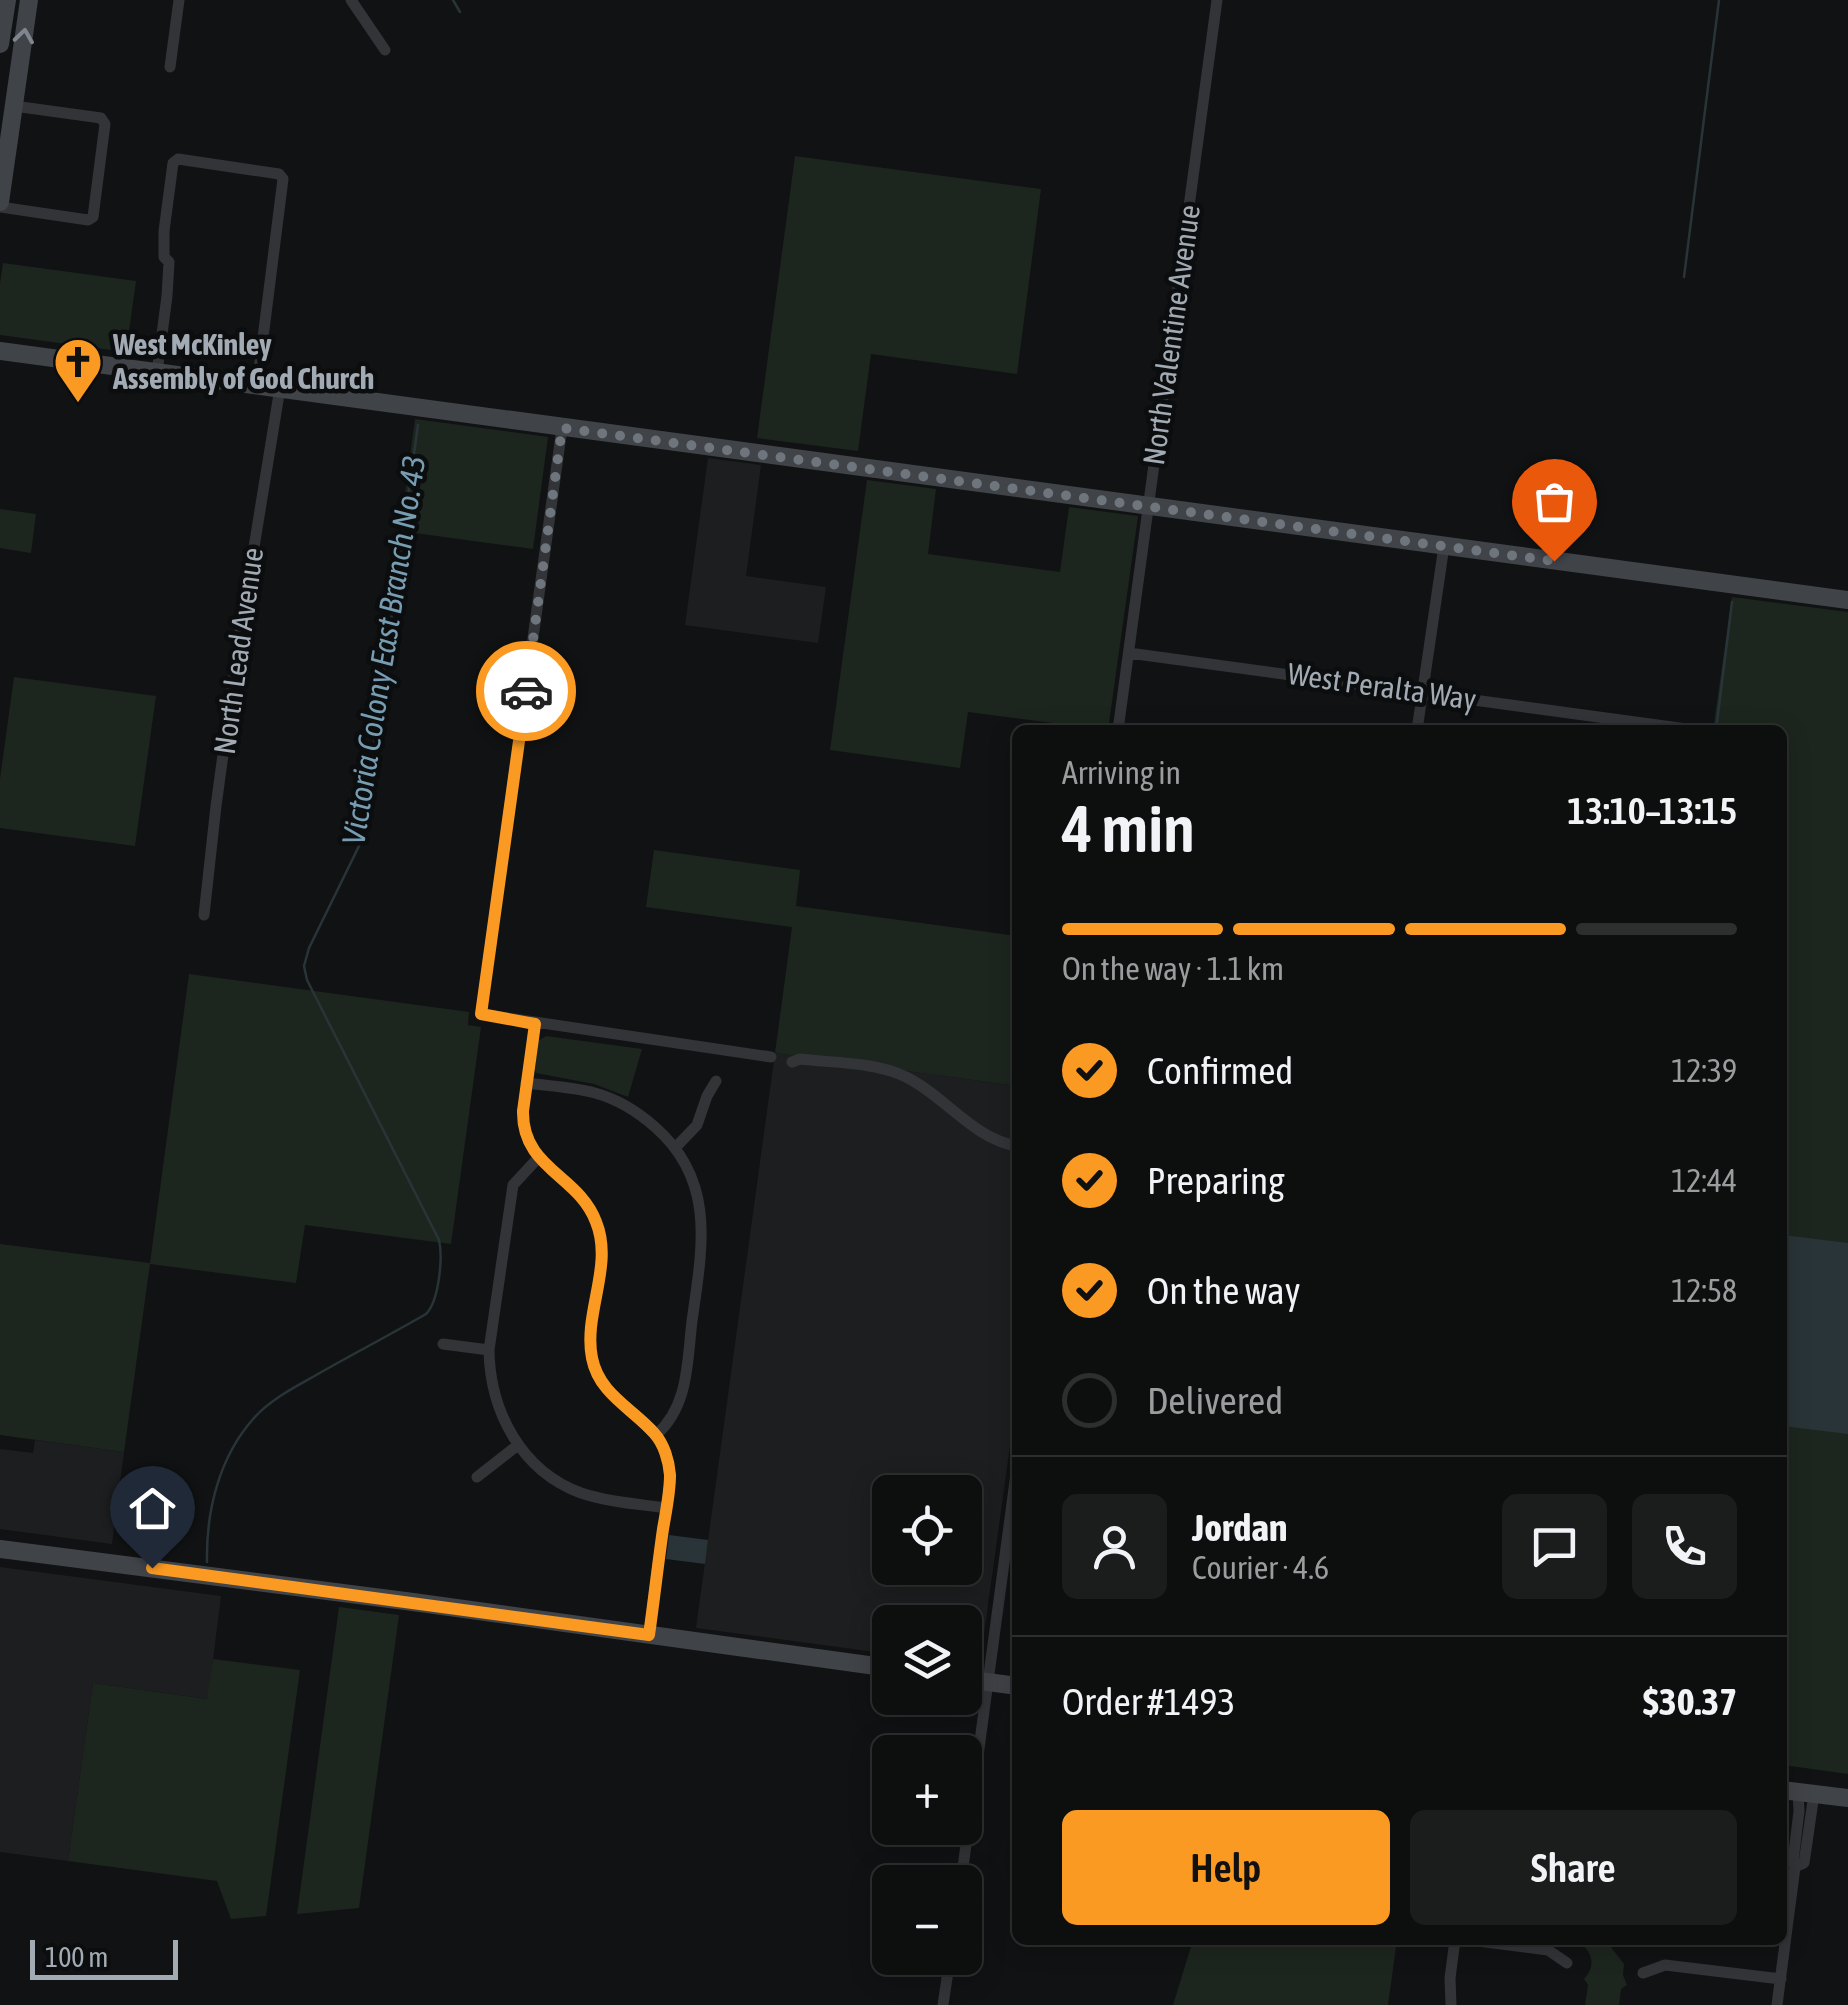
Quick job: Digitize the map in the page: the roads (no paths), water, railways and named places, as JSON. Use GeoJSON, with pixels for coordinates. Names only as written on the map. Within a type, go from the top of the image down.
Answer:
{"type":"FeatureCollection","features":[{"type":"Feature","properties":{"kind":"main road"},"geometry":{"type":"LineString","coordinates":[[0,44],[7,0]]}},
{"type":"Feature","properties":{"kind":"main road"},"geometry":{"type":"LineString","coordinates":[[0,204],[28,0]]}},
{"type":"Feature","properties":{"kind":"main road"},"geometry":{"type":"LineString","coordinates":[[0,351],[1848,600]]}},
{"type":"Feature","properties":{"kind":"main road"},"geometry":{"type":"LineString","coordinates":[[0,1548],[872,1666]]}},
{"type":"Feature","properties":{"kind":"main road"},"geometry":{"type":"LineString","coordinates":[[982,1681],[1012,1685]]}},
{"type":"Feature","properties":{"kind":"main road"},"geometry":{"type":"LineString","coordinates":[[1798,1792],[1848,1798]]}},
{"type":"Feature","properties":{"kind":"street"},"geometry":{"type":"LineString","coordinates":[[170,67],[179,0]]}},
{"type":"Feature","properties":{"kind":"street"},"geometry":{"type":"LineString","coordinates":[[350,0],[384,50]]}},
{"type":"Feature","properties":{"kind":"street","name":"North Valentine Avenue"},"geometry":{"type":"LineString","coordinates":[[1119,725],[1217,0]]}},
{"type":"Feature","properties":{"kind":"street"},"geometry":{"type":"LineString","coordinates":[[0,204],[88,220],[93,217],[105,124],[101,118],[14,106]]}},
{"type":"Feature","properties":{"kind":"street"},"geometry":{"type":"LineString","coordinates":[[158,372],[169,262],[164,258],[164,231],[173,163],[178,159],[280,174],[283,178],[257,385]]}},
{"type":"Feature","properties":{"kind":"street","name":"North Lead Avenue"},"geometry":{"type":"LineString","coordinates":[[204,915],[238,645],[280,388]]}},
{"type":"Feature","properties":{"kind":"street"},"geometry":{"type":"LineString","coordinates":[[562,428],[482,1016],[771,1057]]}},
{"type":"Feature","properties":{"kind":"street"},"geometry":{"type":"LineString","coordinates":[[1418,725],[1444,546]]}},
{"type":"Feature","properties":{"kind":"street","name":"West Peralta Way"},"geometry":{"type":"LineString","coordinates":[[1129,654],[1658,725]]}},
{"type":"Feature","properties":{"kind":"street"},"geometry":{"type":"LineString","coordinates":[[535,1024],[523,1124],[538,1158],[586,1202],[598,1225],[601,1262],[590,1340],[597,1374],[609,1392],[656,1435],[668,1460],[670,1474],[649,1635]]}},
{"type":"Feature","properties":{"kind":"street"},"geometry":{"type":"LineString","coordinates":[[792,1062],[800,1059],[874,1068],[906,1077],[986,1135],[1012,1144]]}},
{"type":"Feature","properties":{"kind":"street"},"geometry":{"type":"LineString","coordinates":[[676,1147],[697,1126],[716,1081]]}},
{"type":"Feature","properties":{"kind":"street"},"geometry":{"type":"LineString","coordinates":[[526,1084],[610,1098],[649,1121],[676,1147],[690,1172],[699,1198],[702,1250],[682,1394],[672,1419],[656,1435]]}},
{"type":"Feature","properties":{"kind":"street"},"geometry":{"type":"LineString","coordinates":[[538,1158],[513,1185],[489,1350],[493,1392],[500,1413],[518,1444],[549,1475],[577,1492],[666,1508]]}},
{"type":"Feature","properties":{"kind":"street"},"geometry":{"type":"LineString","coordinates":[[443,1344],[489,1350]]}},
{"type":"Feature","properties":{"kind":"street"},"geometry":{"type":"LineString","coordinates":[[476,1478],[518,1444]]}},
{"type":"Feature","properties":{"kind":"street"},"geometry":{"type":"LineString","coordinates":[[962,1865],[1012,1504]]}},
{"type":"Feature","properties":{"kind":"street"},"geometry":{"type":"LineString","coordinates":[[1787,1895],[1799,1811],[1798,1792]]}},
{"type":"Feature","properties":{"kind":"street"},"geometry":{"type":"LineString","coordinates":[[1451,2005],[1454,1945]]}},
{"type":"Feature","properties":{"kind":"street"},"geometry":{"type":"LineString","coordinates":[[1509,1945],[1548,1950],[1567,1962]]}},
{"type":"Feature","properties":{"kind":"street"},"geometry":{"type":"LineString","coordinates":[[1777,2005],[1783,1945]]}},
{"type":"Feature","properties":{"kind":"street"},"geometry":{"type":"LineString","coordinates":[[1644,1973],[1665,1965],[1781,1979]]}},
{"type":"Feature","properties":{"kind":"street"},"geometry":{"type":"LineString","coordinates":[[944,2005],[948,1975]]}},
{"type":"Feature","properties":{"kind":"waterway","name":"Victoria Colony East Branch No. 43"},"geometry":{"type":"LineString","coordinates":[[453,0],[460,12]]}},
{"type":"Feature","properties":{"kind":"waterway"},"geometry":{"type":"LineString","coordinates":[[1684,277],[1719,0]]}},
{"type":"Feature","properties":{"kind":"waterway","name":"Victoria Colony East Branch No. 43"},"geometry":{"type":"LineString","coordinates":[[207,1562],[209,1523],[217,1485],[232,1450],[254,1418],[288,1391],[426,1314],[439,1279],[439,1240],[307,980],[304,966],[360,844],[418,425]]}},
{"type":"Feature","properties":{"kind":"waterway"},"geometry":{"type":"LineString","coordinates":[[1717,725],[1732,602]]}},
{"type":"Feature","properties":{"kind":"place","name":"West McKinley Assembly of God Church"},"geometry":{"type":"Point","coordinates":[78,404]}}]}
